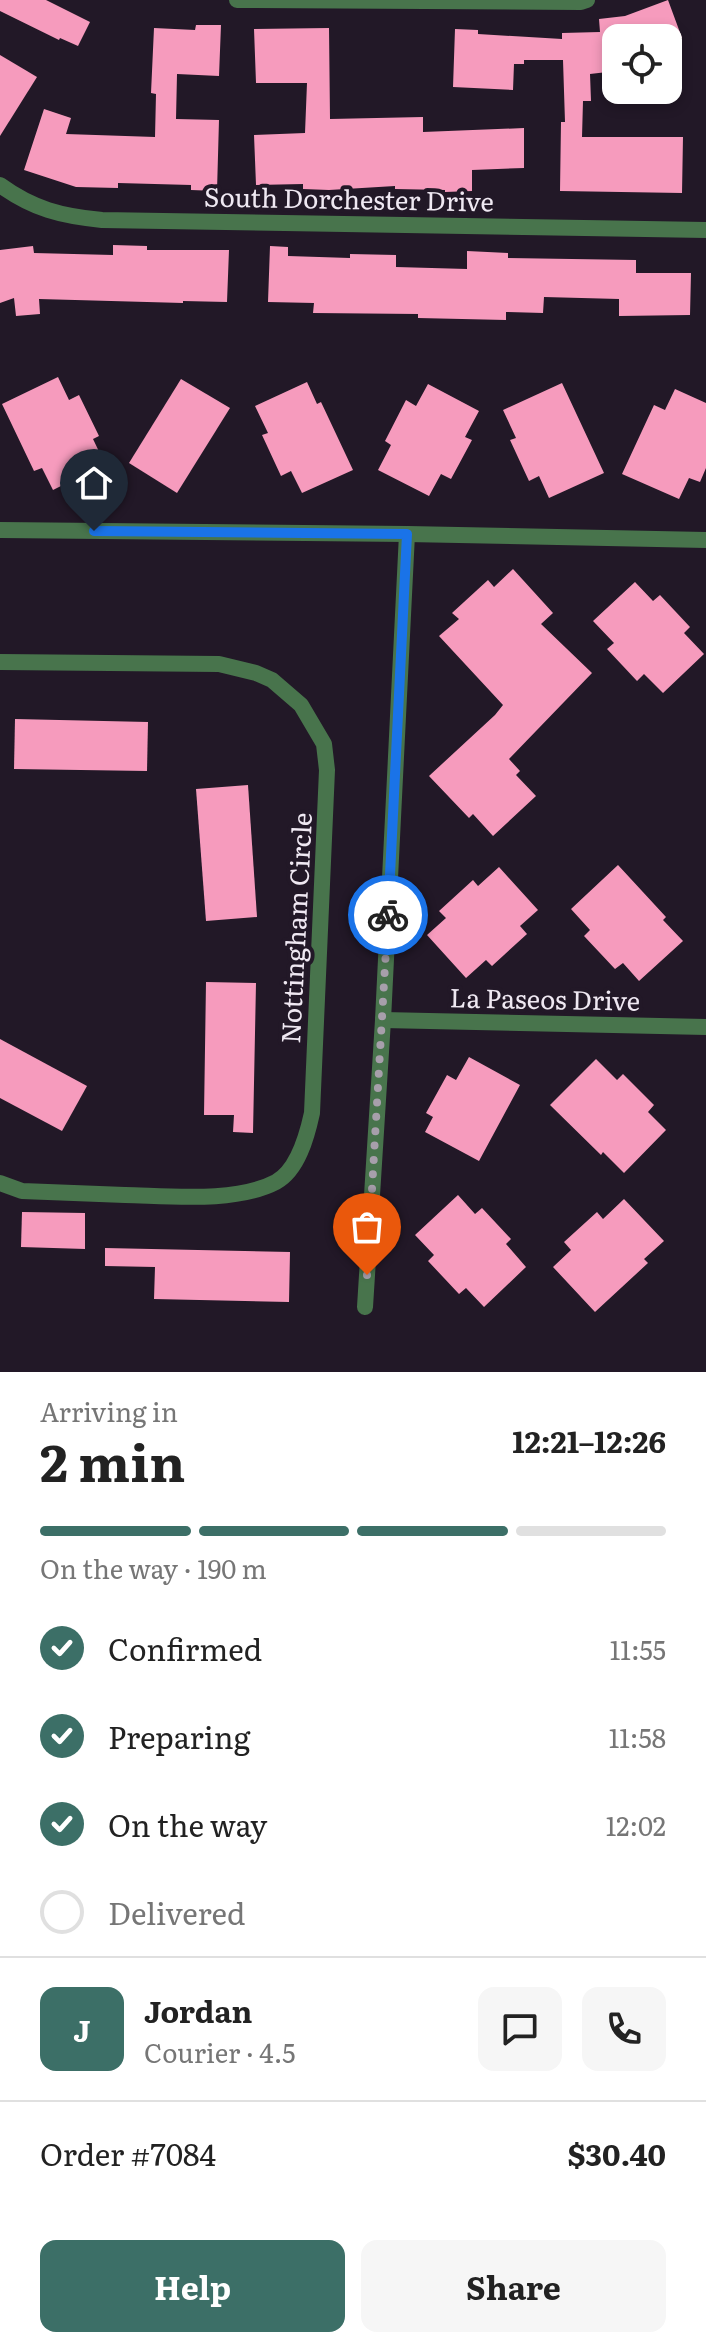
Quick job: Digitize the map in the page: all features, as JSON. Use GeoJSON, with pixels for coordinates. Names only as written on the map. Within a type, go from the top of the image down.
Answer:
{"type":"FeatureCollection","features":[{"type":"Feature","properties":{"kind":"street"},"geometry":{"type":"LineString","coordinates":[[237,0],[587,0]]}},
{"type":"Feature","properties":{"kind":"street","name":"South Dorchester Drive"},"geometry":{"type":"LineString","coordinates":[[0,185],[31,205],[67,217],[102,220],[706,230]]}},
{"type":"Feature","properties":{"kind":"street"},"geometry":{"type":"LineString","coordinates":[[0,530],[706,540]]}},
{"type":"Feature","properties":{"kind":"street"},"geometry":{"type":"LineString","coordinates":[[365,1307],[383,1020],[407,534]]}},
{"type":"Feature","properties":{"kind":"street","name":"Nottingham Circle"},"geometry":{"type":"LineString","coordinates":[[0,662],[219,664],[256,673],[272,680],[301,705],[324,744],[327,770],[312,1113],[300,1154],[279,1181],[251,1191],[163,1196],[22,1191],[0,1183]]}},
{"type":"Feature","properties":{"kind":"street","name":"La Paseos Drive"},"geometry":{"type":"LineString","coordinates":[[383,1020],[706,1027]]}},
{"type":"Feature","properties":{"kind":"building"},"geometry":{"type":"Polygon","coordinates":[[[0,0],[46,0],[90,22],[78,46],[0,11],[0,0]]]}},
{"type":"Feature","properties":{"kind":"building"},"geometry":{"type":"Polygon","coordinates":[[[668,0],[677,24],[602,24],[602,73],[590,74],[591,101],[583,101],[582,137],[683,137],[682,193],[560,191],[561,122],[565,122],[563,60],[524,60],[524,64],[514,64],[513,90],[453,87],[455,29],[478,30],[478,34],[562,39],[562,33],[600,32],[599,19],[625,16],[668,0]]]}},
{"type":"Feature","properties":{"kind":"building"},"geometry":{"type":"Polygon","coordinates":[[[196,25],[221,25],[219,76],[177,74],[176,119],[219,120],[217,191],[191,190],[191,185],[118,183],[118,188],[76,187],[24,170],[44,109],[71,118],[66,134],[155,137],[156,94],[151,93],[154,28],[195,30],[196,25]]]}},
{"type":"Feature","properties":{"kind":"building"},"geometry":{"type":"Polygon","coordinates":[[[329,28],[330,119],[423,117],[423,132],[524,128],[524,168],[472,170],[472,191],[395,189],[395,186],[329,190],[303,189],[303,184],[256,185],[254,135],[305,133],[307,83],[256,83],[254,29],[329,28]]]}},
{"type":"Feature","properties":{"kind":"building"},"geometry":{"type":"Polygon","coordinates":[[[0,55],[37,77],[0,136],[0,55]]]}},
{"type":"Feature","properties":{"kind":"building"},"geometry":{"type":"Polygon","coordinates":[[[113,245],[147,246],[147,250],[229,250],[227,302],[39,299],[40,314],[16,316],[14,298],[0,303],[0,250],[33,246],[34,253],[113,255],[113,245]]]}},
{"type":"Feature","properties":{"kind":"building"},"geometry":{"type":"Polygon","coordinates":[[[270,246],[288,247],[288,256],[350,258],[350,254],[396,255],[396,267],[467,269],[467,251],[508,253],[508,258],[636,260],[636,273],[691,273],[690,315],[619,316],[619,299],[544,297],[543,313],[506,312],[506,320],[418,318],[418,314],[313,313],[314,303],[268,302],[270,246]]]}},
{"type":"Feature","properties":{"kind":"building"},"geometry":{"type":"Polygon","coordinates":[[[58,377],[69,400],[79,395],[99,436],[93,439],[105,464],[53,490],[42,468],[34,471],[2,404],[58,377]]]}},
{"type":"Feature","properties":{"kind":"building"},"geometry":{"type":"Polygon","coordinates":[[[181,379],[230,408],[177,493],[129,463],[181,379]]]}},
{"type":"Feature","properties":{"kind":"building"},"geometry":{"type":"Polygon","coordinates":[[[307,382],[317,404],[321,402],[353,470],[302,493],[291,471],[281,476],[262,435],[268,433],[255,406],[307,382]]]}},
{"type":"Feature","properties":{"kind":"building"},"geometry":{"type":"Polygon","coordinates":[[[562,383],[604,473],[549,498],[539,476],[529,481],[510,440],[516,438],[503,410],[562,383]]]}},
{"type":"Feature","properties":{"kind":"building"},"geometry":{"type":"Polygon","coordinates":[[[428,384],[479,411],[465,437],[472,440],[451,479],[441,474],[429,496],[378,470],[391,445],[385,441],[406,400],[416,406],[428,384]]]}},
{"type":"Feature","properties":{"kind":"building"},"geometry":{"type":"Polygon","coordinates":[[[675,389],[706,403],[706,468],[700,482],[689,478],[679,499],[622,474],[654,405],[665,410],[675,389]]]}},
{"type":"Feature","properties":{"kind":"building"},"geometry":{"type":"Polygon","coordinates":[[[513,569],[553,613],[541,624],[592,673],[509,759],[520,771],[516,775],[536,796],[493,836],[473,814],[469,818],[429,776],[503,705],[439,636],[459,619],[452,613],[488,580],[494,587],[513,569]]]}},
{"type":"Feature","properties":{"kind":"building"},"geometry":{"type":"Polygon","coordinates":[[[635,582],[653,601],[660,595],[690,627],[684,633],[704,654],[663,693],[644,674],[637,681],[607,649],[614,643],[593,621],[635,582]]]}},
{"type":"Feature","properties":{"kind":"building"},"geometry":{"type":"Polygon","coordinates":[[[15,719],[148,722],[147,771],[14,769],[15,719]]]}},
{"type":"Feature","properties":{"kind":"building"},"geometry":{"type":"Polygon","coordinates":[[[248,785],[257,917],[206,921],[196,789],[248,785]]]}},
{"type":"Feature","properties":{"kind":"building"},"geometry":{"type":"Polygon","coordinates":[[[618,865],[666,917],[663,920],[683,941],[639,981],[623,963],[615,969],[584,936],[590,930],[571,909],[618,865]]]}},
{"type":"Feature","properties":{"kind":"building"},"geometry":{"type":"Polygon","coordinates":[[[499,867],[538,910],[520,926],[527,934],[492,966],[486,960],[466,978],[427,935],[446,918],[439,911],[473,880],[478,886],[499,867]]]}},
{"type":"Feature","properties":{"kind":"building"},"geometry":{"type":"Polygon","coordinates":[[[206,982],[256,983],[253,1133],[233,1132],[234,1115],[204,1115],[206,982]]]}},
{"type":"Feature","properties":{"kind":"building"},"geometry":{"type":"Polygon","coordinates":[[[0,1039],[87,1086],[62,1131],[0,1098],[0,1039]]]}},
{"type":"Feature","properties":{"kind":"building"},"geometry":{"type":"Polygon","coordinates":[[[469,1057],[520,1085],[479,1161],[425,1132],[433,1117],[426,1113],[447,1075],[456,1080],[469,1057]]]}},
{"type":"Feature","properties":{"kind":"building"},"geometry":{"type":"Polygon","coordinates":[[[596,1059],[617,1080],[623,1074],[654,1105],[648,1112],[666,1130],[624,1173],[550,1105],[596,1059]]]}},
{"type":"Feature","properties":{"kind":"building"},"geometry":{"type":"Polygon","coordinates":[[[458,1195],[475,1214],[482,1208],[511,1239],[506,1244],[526,1267],[484,1307],[466,1288],[459,1294],[428,1261],[434,1255],[415,1235],[458,1195]]]}},
{"type":"Feature","properties":{"kind":"building"},"geometry":{"type":"Polygon","coordinates":[[[624,1199],[664,1241],[644,1259],[648,1263],[595,1312],[553,1267],[571,1250],[564,1242],[597,1212],[603,1219],[624,1199]]]}},
{"type":"Feature","properties":{"kind":"building"},"geometry":{"type":"Polygon","coordinates":[[[22,1212],[85,1213],[85,1249],[21,1247],[22,1212]]]}},
{"type":"Feature","properties":{"kind":"building"},"geometry":{"type":"Polygon","coordinates":[[[105,1248],[290,1252],[289,1302],[154,1299],[155,1267],[105,1266],[105,1248]]]}},
{"type":"Feature","properties":{"kind":"way so far"},"geometry":{"type":"LineString","coordinates":[[367,1275],[388,915]]}},
{"type":"Feature","properties":{"kind":"route"},"geometry":{"type":"LineString","coordinates":[[94,531],[407,534],[388,915]]}}]}
